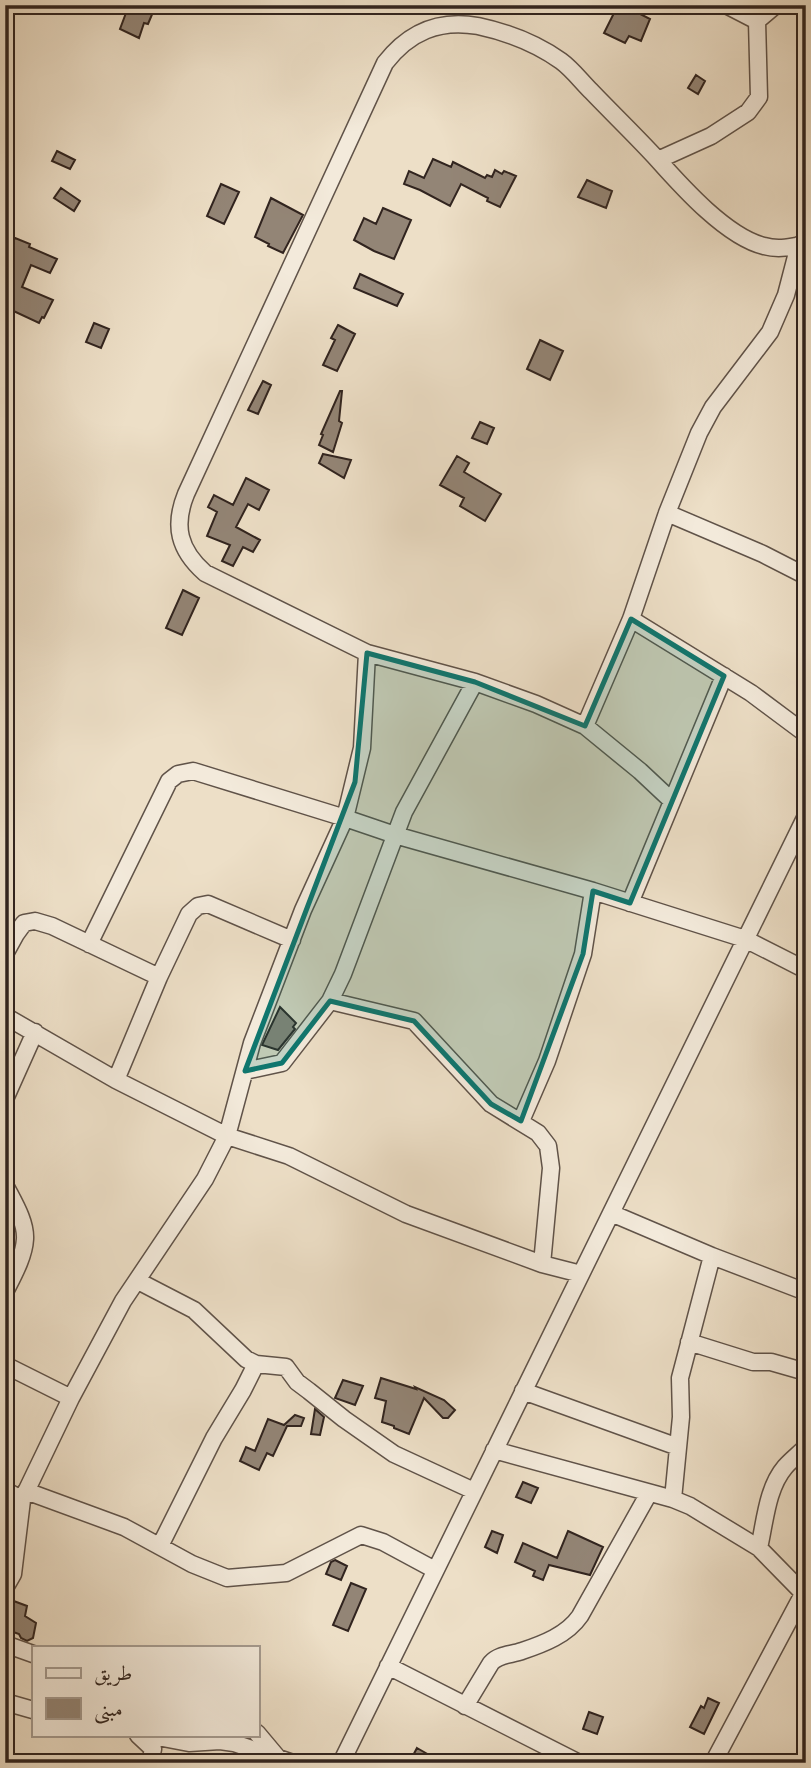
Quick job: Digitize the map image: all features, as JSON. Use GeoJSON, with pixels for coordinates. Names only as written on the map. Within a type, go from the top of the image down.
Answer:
{"type":"FeatureCollection","features":[{"type":"Feature","properties":{"kind":"street"},"geometry":{"type":"LineString","coordinates":[[726,5],[757,20]]}},
{"type":"Feature","properties":{"kind":"street"},"geometry":{"type":"LineString","coordinates":[[757,20],[776,5]]}},
{"type":"Feature","properties":{"kind":"street"},"geometry":{"type":"LineString","coordinates":[[658,160],[712,136],[748,112],[759,97],[757,20]]}},
{"type":"Feature","properties":{"kind":"street"},"geometry":{"type":"LineString","coordinates":[[585,726],[631,620],[667,513],[695,443],[713,407],[770,332],[786,295],[802,245],[783,248],[764,246],[744,238],[723,223],[684,189],[563,62],[539,48],[502,33],[470,25],[442,25],[410,38],[385,63],[186,494],[181,506],[179,531],[187,555],[205,573],[367,653],[475,682],[536,704],[585,726],[640,771],[671,801]]}},
{"type":"Feature","properties":{"kind":"street"},"geometry":{"type":"LineString","coordinates":[[667,513],[763,554],[806,576]]}},
{"type":"Feature","properties":{"kind":"street"},"geometry":{"type":"LineString","coordinates":[[631,620],[751,693],[806,734]]}},
{"type":"Feature","properties":{"kind":"street"},"geometry":{"type":"LineString","coordinates":[[5,1588],[13,1574],[24,1496],[71,1398],[123,1301],[205,1179],[227,1136],[253,1043],[303,911],[345,818],[362,748],[367,653]]}},
{"type":"Feature","properties":{"kind":"street"},"geometry":{"type":"LineString","coordinates":[[630,903],[723,676]]}},
{"type":"Feature","properties":{"kind":"street"},"geometry":{"type":"LineString","coordinates":[[245,1071],[282,1063],[330,1001],[343,974],[404,812],[475,682]]}},
{"type":"Feature","properties":{"kind":"street"},"geometry":{"type":"LineString","coordinates":[[89,944],[169,781],[178,774],[193,771],[395,835],[593,891],[745,939],[806,970]]}},
{"type":"Feature","properties":{"kind":"street"},"geometry":{"type":"LineString","coordinates":[[341,1763],[806,816]]}},
{"type":"Feature","properties":{"kind":"street"},"geometry":{"type":"LineString","coordinates":[[521,1121],[547,1061],[583,954],[593,891]]}},
{"type":"Feature","properties":{"kind":"street"},"geometry":{"type":"LineString","coordinates":[[116,1080],[188,914],[198,906],[208,904],[292,940]]}},
{"type":"Feature","properties":{"kind":"street"},"geometry":{"type":"LineString","coordinates":[[5,954],[24,923],[35,921],[52,926],[159,977]]}},
{"type":"Feature","properties":{"kind":"street"},"geometry":{"type":"LineString","coordinates":[[330,1001],[414,1021],[491,1104],[538,1133],[548,1146],[551,1168],[542,1264]]}},
{"type":"Feature","properties":{"kind":"street"},"geometry":{"type":"LineString","coordinates":[[5,1016],[116,1080],[227,1136],[289,1156],[406,1214],[542,1264],[581,1274]]}},
{"type":"Feature","properties":{"kind":"street"},"geometry":{"type":"LineString","coordinates":[[5,1099],[35,1032]]}},
{"type":"Feature","properties":{"kind":"street"},"geometry":{"type":"LineString","coordinates":[[5,1185],[22,1220],[25,1237],[21,1257],[5,1292]]}},
{"type":"Feature","properties":{"kind":"street"},"geometry":{"type":"LineString","coordinates":[[611,1213],[806,1292]]}},
{"type":"Feature","properties":{"kind":"street"},"geometry":{"type":"LineString","coordinates":[[673,1499],[681,1417],[680,1378],[712,1256]]}},
{"type":"Feature","properties":{"kind":"street"},"geometry":{"type":"LineString","coordinates":[[138,1281],[194,1310],[246,1359],[256,1364],[286,1367],[303,1386],[394,1454],[474,1491]]}},
{"type":"Feature","properties":{"kind":"street"},"geometry":{"type":"LineString","coordinates":[[689,1342],[753,1362],[771,1362],[806,1372]]}},
{"type":"Feature","properties":{"kind":"street"},"geometry":{"type":"LineString","coordinates":[[160,1546],[214,1438],[256,1364]]}},
{"type":"Feature","properties":{"kind":"street"},"geometry":{"type":"LineString","coordinates":[[5,1365],[71,1398]]}},
{"type":"Feature","properties":{"kind":"street"},"geometry":{"type":"LineString","coordinates":[[523,1391],[678,1447]]}},
{"type":"Feature","properties":{"kind":"street"},"geometry":{"type":"LineString","coordinates":[[760,1548],[776,1481],[784,1468],[806,1447]]}},
{"type":"Feature","properties":{"kind":"street"},"geometry":{"type":"LineString","coordinates":[[494,1450],[690,1506],[760,1548],[804,1595],[713,1763]]}},
{"type":"Feature","properties":{"kind":"street"},"geometry":{"type":"LineString","coordinates":[[5,1490],[110,1521],[192,1564],[227,1578],[286,1573],[361,1535],[383,1542],[435,1570]]}},
{"type":"Feature","properties":{"kind":"street"},"geometry":{"type":"LineString","coordinates":[[465,1706],[496,1657],[522,1651],[572,1627],[649,1493]]}},
{"type":"Feature","properties":{"kind":"street"},"geometry":{"type":"LineString","coordinates":[[5,1644],[32,1654]]}},
{"type":"Feature","properties":{"kind":"street"},"geometry":{"type":"LineString","coordinates":[[388,1666],[579,1763]]}},
{"type":"Feature","properties":{"kind":"street"},"geometry":{"type":"LineString","coordinates":[[5,1702],[32,1710]]}},
{"type":"Feature","properties":{"kind":"street"},"geometry":{"type":"LineString","coordinates":[[259,1735],[286,1760]]}},
{"type":"Feature","properties":{"kind":"street"},"geometry":{"type":"LineString","coordinates":[[139,1736],[153,1749],[150,1763]]}},
{"type":"Feature","properties":{"kind":"street"},"geometry":{"type":"LineString","coordinates":[[152,1736],[189,1743],[234,1743],[286,1760]]}},
{"type":"Feature","properties":{"kind":"highlighted area"},"geometry":{"type":"Polygon","coordinates":[[[631,619],[724,676],[630,903],[593,891],[583,954],[521,1121],[491,1104],[414,1021],[330,1001],[282,1063],[245,1071],[355,782],[367,653],[475,682],[585,726],[631,619]]]}},
{"type":"Feature","properties":{"kind":"building"},"geometry":{"type":"Polygon","coordinates":[[[129,5],[156,5],[148,24],[144,23],[139,38],[120,29],[129,5]]]}},
{"type":"Feature","properties":{"kind":"building"},"geometry":{"type":"Polygon","coordinates":[[[618,5],[650,19],[641,41],[629,36],[625,43],[604,33],[618,5]]]}},
{"type":"Feature","properties":{"kind":"building"},"geometry":{"type":"Polygon","coordinates":[[[696,75],[705,81],[698,94],[688,88],[696,75]]]}},
{"type":"Feature","properties":{"kind":"building"},"geometry":{"type":"Polygon","coordinates":[[[57,151],[75,160],[70,169],[52,161],[57,151]]]}},
{"type":"Feature","properties":{"kind":"building"},"geometry":{"type":"Polygon","coordinates":[[[433,159],[451,167],[453,162],[485,178],[487,175],[492,177],[495,170],[516,176],[500,207],[461,184],[450,206],[404,184],[409,171],[424,178],[433,159]]]}},
{"type":"Feature","properties":{"kind":"building"},"geometry":{"type":"Polygon","coordinates":[[[587,180],[612,191],[606,208],[578,197],[587,180]]]}},
{"type":"Feature","properties":{"kind":"building"},"geometry":{"type":"Polygon","coordinates":[[[221,184],[239,192],[224,224],[207,216],[221,184]]]}},
{"type":"Feature","properties":{"kind":"building"},"geometry":{"type":"Polygon","coordinates":[[[61,188],[80,201],[74,211],[54,198],[61,188]]]}},
{"type":"Feature","properties":{"kind":"building"},"geometry":{"type":"Polygon","coordinates":[[[271,198],[303,215],[283,253],[255,237],[271,198]]]}},
{"type":"Feature","properties":{"kind":"building"},"geometry":{"type":"Polygon","coordinates":[[[383,208],[411,220],[394,259],[354,240],[364,218],[376,224],[383,208]]]}},
{"type":"Feature","properties":{"kind":"building"},"geometry":{"type":"Polygon","coordinates":[[[15,238],[57,259],[50,273],[31,265],[22,287],[53,300],[39,323],[5,307],[5,255],[15,238]]]}},
{"type":"Feature","properties":{"kind":"building"},"geometry":{"type":"Polygon","coordinates":[[[360,274],[403,294],[397,306],[354,288],[360,274]]]}},
{"type":"Feature","properties":{"kind":"building"},"geometry":{"type":"Polygon","coordinates":[[[94,323],[109,329],[101,348],[86,342],[94,323]]]}},
{"type":"Feature","properties":{"kind":"building"},"geometry":{"type":"Polygon","coordinates":[[[338,325],[355,334],[337,371],[323,365],[335,340],[331,338],[338,325]]]}},
{"type":"Feature","properties":{"kind":"building"},"geometry":{"type":"Polygon","coordinates":[[[540,340],[563,351],[550,380],[527,369],[540,340]]]}},
{"type":"Feature","properties":{"kind":"building"},"geometry":{"type":"Polygon","coordinates":[[[263,381],[271,385],[258,414],[248,410],[263,381]]]}},
{"type":"Feature","properties":{"kind":"building"},"geometry":{"type":"Polygon","coordinates":[[[340,391],[339,421],[342,423],[333,452],[319,445],[323,435],[321,434],[340,391]]]}},
{"type":"Feature","properties":{"kind":"building"},"geometry":{"type":"Polygon","coordinates":[[[480,422],[494,428],[487,444],[472,438],[480,422]]]}},
{"type":"Feature","properties":{"kind":"building"},"geometry":{"type":"Polygon","coordinates":[[[323,454],[351,460],[344,478],[319,463],[323,454]]]}},
{"type":"Feature","properties":{"kind":"building"},"geometry":{"type":"Polygon","coordinates":[[[457,456],[469,463],[464,472],[501,494],[485,521],[460,506],[464,498],[440,485],[457,456]]]}},
{"type":"Feature","properties":{"kind":"building"},"geometry":{"type":"Polygon","coordinates":[[[246,478],[269,490],[259,510],[248,504],[236,527],[260,540],[253,552],[243,547],[233,566],[222,561],[230,545],[207,536],[217,512],[208,507],[214,495],[233,505],[246,478]]]}},
{"type":"Feature","properties":{"kind":"building"},"geometry":{"type":"Polygon","coordinates":[[[183,590],[199,598],[182,635],[166,628],[183,590]]]}},
{"type":"Feature","properties":{"kind":"building"},"geometry":{"type":"Polygon","coordinates":[[[280,1007],[296,1023],[293,1027],[295,1029],[278,1050],[262,1045],[280,1007]]]}},
{"type":"Feature","properties":{"kind":"building"},"geometry":{"type":"Polygon","coordinates":[[[381,1378],[416,1389],[415,1387],[444,1400],[455,1410],[448,1418],[443,1418],[424,1398],[409,1434],[394,1428],[382,1422],[386,1401],[375,1398],[381,1378]]]}},
{"type":"Feature","properties":{"kind":"building"},"geometry":{"type":"Polygon","coordinates":[[[343,1380],[363,1386],[355,1405],[335,1398],[343,1380]]]}},
{"type":"Feature","properties":{"kind":"building"},"geometry":{"type":"Polygon","coordinates":[[[315,1409],[324,1417],[320,1435],[311,1434],[315,1409]]]}},
{"type":"Feature","properties":{"kind":"building"},"geometry":{"type":"Polygon","coordinates":[[[295,1415],[304,1418],[301,1426],[287,1426],[273,1456],[267,1453],[259,1470],[240,1461],[246,1447],[255,1451],[268,1419],[284,1425],[295,1415]]]}},
{"type":"Feature","properties":{"kind":"building"},"geometry":{"type":"Polygon","coordinates":[[[523,1482],[538,1488],[531,1503],[516,1497],[523,1482]]]}},
{"type":"Feature","properties":{"kind":"building"},"geometry":{"type":"Polygon","coordinates":[[[492,1531],[503,1535],[497,1553],[485,1547],[492,1531]]]}},
{"type":"Feature","properties":{"kind":"building"},"geometry":{"type":"Polygon","coordinates":[[[568,1531],[603,1547],[590,1575],[549,1565],[543,1580],[533,1576],[535,1571],[515,1562],[523,1543],[557,1558],[568,1531]]]}},
{"type":"Feature","properties":{"kind":"building"},"geometry":{"type":"Polygon","coordinates":[[[335,1560],[347,1566],[341,1580],[326,1574],[331,1562],[335,1560]]]}},
{"type":"Feature","properties":{"kind":"building"},"geometry":{"type":"Polygon","coordinates":[[[351,1583],[366,1589],[348,1631],[333,1625],[351,1583]]]}},
{"type":"Feature","properties":{"kind":"building"},"geometry":{"type":"Polygon","coordinates":[[[11,1600],[27,1606],[25,1616],[36,1623],[33,1638],[27,1641],[19,1634],[5,1629],[5,1613],[11,1600]]]}},
{"type":"Feature","properties":{"kind":"building"},"geometry":{"type":"Polygon","coordinates":[[[708,1698],[719,1703],[704,1734],[690,1727],[708,1698]]]}},
{"type":"Feature","properties":{"kind":"building"},"geometry":{"type":"Polygon","coordinates":[[[589,1712],[603,1717],[597,1734],[583,1729],[589,1712]]]}},
{"type":"Feature","properties":{"kind":"building"},"geometry":{"type":"Polygon","coordinates":[[[417,1748],[443,1763],[409,1763],[417,1748]]]}}]}
